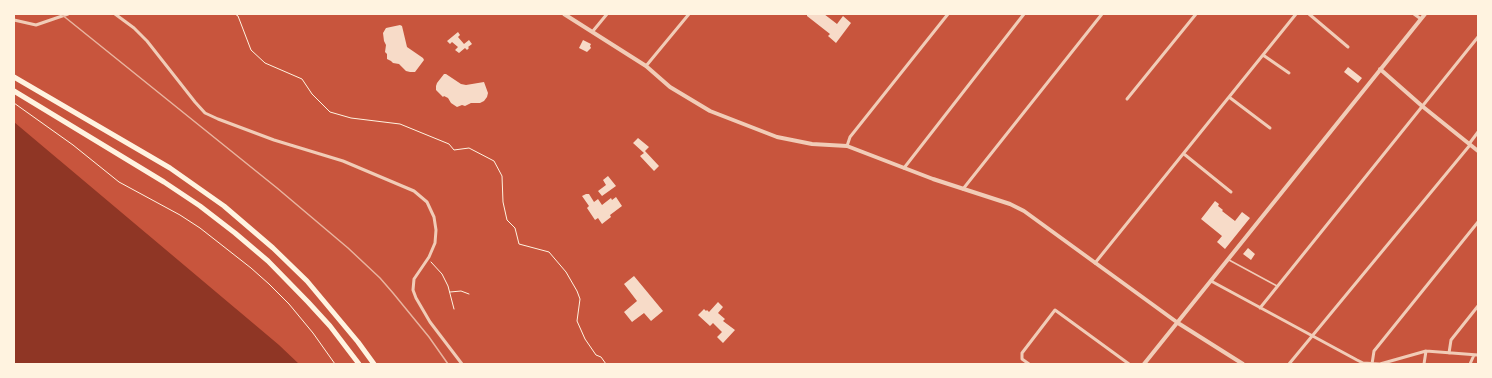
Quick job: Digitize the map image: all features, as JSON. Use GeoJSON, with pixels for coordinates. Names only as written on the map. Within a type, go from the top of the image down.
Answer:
{"type":"FeatureCollection","features":[{"type":"Feature","properties":{"kind":"main road"},"geometry":{"type":"LineString","coordinates":[[14,77],[158,161],[205,191],[224,206],[273,248],[307,281],[358,342],[374,364]]}},
{"type":"Feature","properties":{"kind":"main road"},"geometry":{"type":"LineString","coordinates":[[14,91],[164,182],[220,221],[250,245],[294,287],[330,326],[359,364]]}},
{"type":"Feature","properties":{"kind":"street"},"geometry":{"type":"LineString","coordinates":[[14,20],[36,25],[68,14]]}},
{"type":"Feature","properties":{"kind":"street"},"geometry":{"type":"LineString","coordinates":[[115,14],[134,28],[147,41],[195,102],[206,113],[274,140],[343,161],[414,191],[427,202],[434,217],[436,230],[435,243],[414,279],[413,290],[430,322],[462,364]]}},
{"type":"Feature","properties":{"kind":"street"},"geometry":{"type":"LineString","coordinates":[[564,14],[646,66],[670,88],[710,111],[777,137],[812,144],[847,146],[963,189],[1010,204],[1024,211],[1178,323],[1243,364]]}},
{"type":"Feature","properties":{"kind":"street"},"geometry":{"type":"LineString","coordinates":[[593,31],[607,14]]}},
{"type":"Feature","properties":{"kind":"street"},"geometry":{"type":"LineString","coordinates":[[646,66],[689,14]]}},
{"type":"Feature","properties":{"kind":"street"},"geometry":{"type":"LineString","coordinates":[[847,146],[850,137],[948,14]]}},
{"type":"Feature","properties":{"kind":"street"},"geometry":{"type":"LineString","coordinates":[[904,168],[1024,14]]}},
{"type":"Feature","properties":{"kind":"street"},"geometry":{"type":"LineString","coordinates":[[963,189],[1102,14]]}},
{"type":"Feature","properties":{"kind":"street"},"geometry":{"type":"LineString","coordinates":[[1127,99],[1196,14]]}},
{"type":"Feature","properties":{"kind":"street"},"geometry":{"type":"LineString","coordinates":[[1096,262],[1296,14]]}},
{"type":"Feature","properties":{"kind":"street"},"geometry":{"type":"LineString","coordinates":[[1309,14],[1348,47]]}},
{"type":"Feature","properties":{"kind":"street"},"geometry":{"type":"LineString","coordinates":[[1414,14],[1421,19]]}},
{"type":"Feature","properties":{"kind":"street"},"geometry":{"type":"LineString","coordinates":[[1144,364],[1425,14]]}},
{"type":"Feature","properties":{"kind":"street"},"geometry":{"type":"LineString","coordinates":[[1260,308],[1478,37]]}},
{"type":"Feature","properties":{"kind":"street"},"geometry":{"type":"LineString","coordinates":[[1264,54],[1289,73]]}},
{"type":"Feature","properties":{"kind":"street"},"geometry":{"type":"LineString","coordinates":[[1380,69],[1422,106],[1478,151]]}},
{"type":"Feature","properties":{"kind":"street"},"geometry":{"type":"LineString","coordinates":[[1230,97],[1270,128]]}},
{"type":"Feature","properties":{"kind":"street"},"geometry":{"type":"LineString","coordinates":[[1289,364],[1478,132]]}},
{"type":"Feature","properties":{"kind":"street"},"geometry":{"type":"LineString","coordinates":[[1184,154],[1231,192]]}},
{"type":"Feature","properties":{"kind":"street"},"geometry":{"type":"LineString","coordinates":[[1372,364],[1374,351],[1478,222]]}},
{"type":"Feature","properties":{"kind":"street"},"geometry":{"type":"LineString","coordinates":[[1211,281],[1357,360],[1372,364],[1379,364],[1426,351],[1476,355],[1470,364]]}},
{"type":"Feature","properties":{"kind":"street"},"geometry":{"type":"LineString","coordinates":[[1449,353],[1451,340],[1478,306]]}},
{"type":"Feature","properties":{"kind":"street"},"geometry":{"type":"LineString","coordinates":[[1029,364],[1022,358],[1022,353],[1055,310],[1129,364]]}},
{"type":"Feature","properties":{"kind":"street"},"geometry":{"type":"LineString","coordinates":[[1424,364],[1426,351]]}},
{"type":"Feature","properties":{"kind":"lane"},"geometry":{"type":"LineString","coordinates":[[1228,259],[1278,287]]}},
{"type":"Feature","properties":{"kind":"path"},"geometry":{"type":"LineString","coordinates":[[235,14],[238,16],[251,50],[265,63],[302,79],[312,94],[330,112],[351,118],[400,124],[449,144],[454,150],[469,148],[494,161],[502,176],[503,202],[507,220],[515,228],[519,244],[549,252],[566,272],[580,299],[578,321],[596,355],[601,357],[606,364]]}},
{"type":"Feature","properties":{"kind":"path"},"geometry":{"type":"LineString","coordinates":[[14,103],[73,145],[119,182],[180,215],[256,272],[289,304],[313,333],[335,364]]}},
{"type":"Feature","properties":{"kind":"path"},"geometry":{"type":"LineString","coordinates":[[427,259],[442,274],[450,292],[454,309]]}},
{"type":"Feature","properties":{"kind":"path"},"geometry":{"type":"LineString","coordinates":[[450,292],[461,291],[469,294]]}},
{"type":"Feature","properties":{"kind":"shaded area"},"geometry":{"type":"Polygon","coordinates":[[[14,122],[279,345],[299,364],[14,364],[14,122]]]}},
{"type":"Feature","properties":{"kind":"building"},"geometry":{"type":"Polygon","coordinates":[[[806,14],[824,14],[837,24],[843,16],[851,23],[836,43],[828,36],[830,34],[806,14]]]}},
{"type":"Feature","properties":{"kind":"building"},"geometry":{"type":"Polygon","coordinates":[[[400,25],[402,26],[407,47],[424,60],[415,72],[406,71],[399,64],[393,63],[387,59],[383,33],[386,28],[400,25]]]}},
{"type":"Feature","properties":{"kind":"building"},"geometry":{"type":"Polygon","coordinates":[[[458,32],[460,35],[458,37],[464,44],[469,40],[472,44],[467,50],[465,48],[459,53],[455,50],[458,47],[452,42],[450,44],[447,41],[458,32]]]}},
{"type":"Feature","properties":{"kind":"building"},"geometry":{"type":"Polygon","coordinates":[[[583,40],[591,44],[591,48],[587,52],[579,48],[583,40]]]}},
{"type":"Feature","properties":{"kind":"building"},"geometry":{"type":"Polygon","coordinates":[[[1348,67],[1362,78],[1358,83],[1344,72],[1348,67]]]}},
{"type":"Feature","properties":{"kind":"building"},"geometry":{"type":"Polygon","coordinates":[[[444,74],[461,84],[466,85],[484,82],[488,93],[487,97],[480,103],[471,103],[465,106],[462,105],[457,107],[451,103],[448,98],[443,97],[436,90],[437,83],[444,74]]]}},
{"type":"Feature","properties":{"kind":"building"},"geometry":{"type":"Polygon","coordinates":[[[638,138],[649,147],[645,151],[659,166],[654,171],[640,156],[644,153],[633,143],[638,138]]]}},
{"type":"Feature","properties":{"kind":"building"},"geometry":{"type":"Polygon","coordinates":[[[608,176],[616,186],[602,196],[598,191],[606,185],[603,180],[608,176]]]}},
{"type":"Feature","properties":{"kind":"building"},"geometry":{"type":"Polygon","coordinates":[[[589,194],[594,202],[598,199],[602,205],[611,198],[612,200],[616,197],[622,206],[610,215],[611,217],[602,224],[598,218],[595,220],[587,208],[589,206],[582,196],[589,194]]]}},
{"type":"Feature","properties":{"kind":"building"},"geometry":{"type":"Polygon","coordinates":[[[1215,201],[1219,204],[1218,206],[1223,210],[1222,211],[1235,221],[1242,212],[1250,218],[1225,249],[1217,242],[1222,236],[1201,219],[1215,201]]]}},
{"type":"Feature","properties":{"kind":"building"},"geometry":{"type":"Polygon","coordinates":[[[1248,248],[1255,254],[1251,260],[1243,254],[1248,248]]]}},
{"type":"Feature","properties":{"kind":"building"},"geometry":{"type":"Polygon","coordinates":[[[634,276],[663,311],[651,321],[644,313],[632,322],[624,312],[637,301],[624,284],[634,276]]]}},
{"type":"Feature","properties":{"kind":"building"},"geometry":{"type":"Polygon","coordinates":[[[718,302],[723,307],[718,313],[725,319],[723,321],[735,330],[723,343],[717,337],[722,332],[713,323],[710,326],[698,315],[704,309],[709,312],[718,302]]]}},
{"type":"Feature","properties":{"kind":"railway"},"geometry":{"type":"LineString","coordinates":[[61,14],[277,188],[348,248],[380,278],[393,293],[429,337],[448,364]]}}]}
